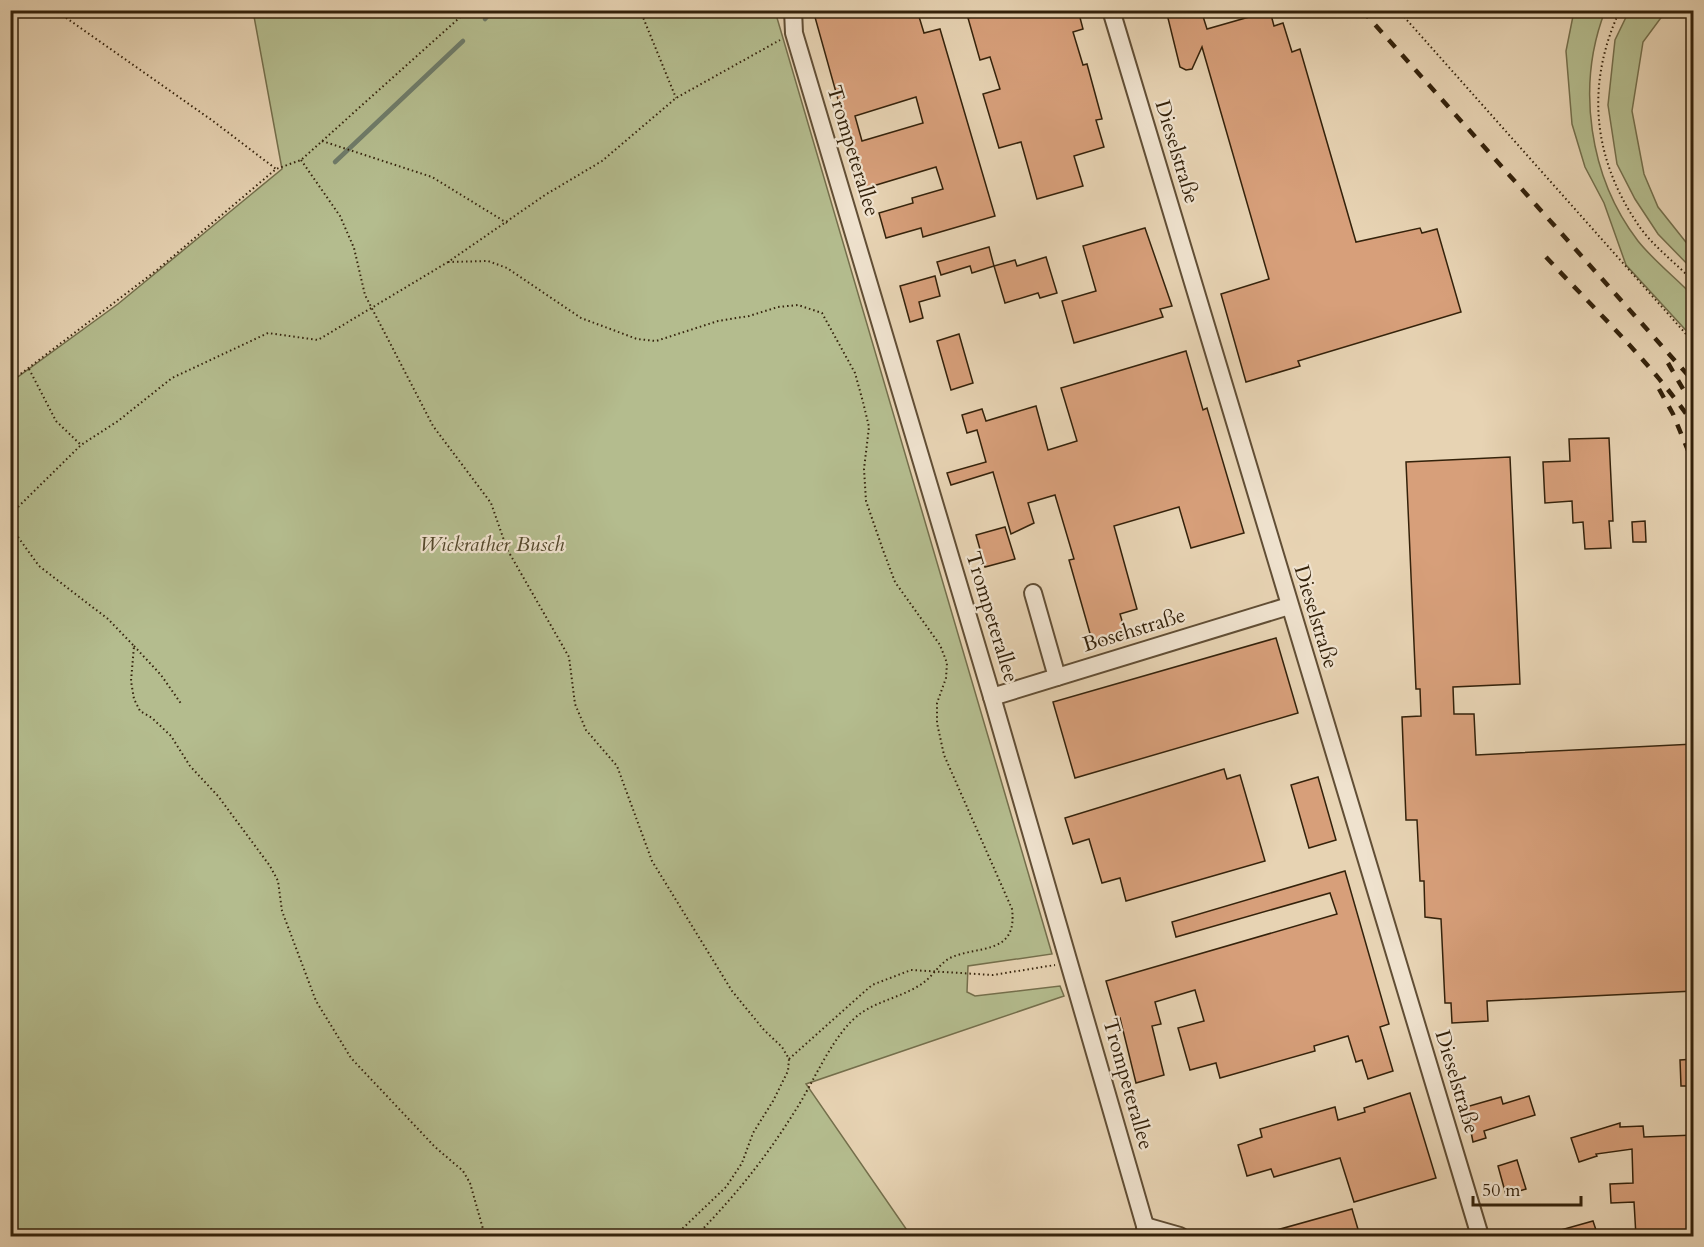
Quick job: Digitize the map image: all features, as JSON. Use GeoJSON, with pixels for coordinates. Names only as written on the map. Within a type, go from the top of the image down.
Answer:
{"type":"FeatureCollection","features":[{"type":"Feature","properties":{"kind":"street","name":"Trompeterallee"},"geometry":{"type":"LineString","coordinates":[[793,10],[794,33],[992,697],[1147,1231]]}},
{"type":"Feature","properties":{"kind":"street","name":"Dieselstraße"},"geometry":{"type":"LineString","coordinates":[[1111,10],[1480,1236]]}},
{"type":"Feature","properties":{"kind":"street"},"geometry":{"type":"LineString","coordinates":[[1033,593],[1057,677]]}},
{"type":"Feature","properties":{"kind":"street","name":"Boschstraße"},"geometry":{"type":"LineString","coordinates":[[992,697],[1289,606]]}},
{"type":"Feature","properties":{"kind":"street"},"geometry":{"type":"LineString","coordinates":[[1147,1231],[1180,1236]]}},
{"type":"Feature","properties":{"kind":"path"},"geometry":{"type":"LineString","coordinates":[[55,10],[213,121],[276,169]]}},
{"type":"Feature","properties":{"kind":"path"},"geometry":{"type":"LineString","coordinates":[[10,382],[157,270],[276,169],[301,160],[468,10]]}},
{"type":"Feature","properties":{"kind":"path"},"geometry":{"type":"LineString","coordinates":[[640,10],[676,98]]}},
{"type":"Feature","properties":{"kind":"path"},"geometry":{"type":"LineString","coordinates":[[1398,10],[1694,343]]}},
{"type":"Feature","properties":{"kind":"path"},"geometry":{"type":"LineString","coordinates":[[1620,10],[1608,37],[1596,97],[1606,161],[1637,224],[1694,282]]}},
{"type":"Feature","properties":{"kind":"path"},"geometry":{"type":"LineString","coordinates":[[182,705],[161,675],[108,619],[39,566],[10,524],[18,508],[81,446],[118,421],[172,378],[268,333],[318,340],[371,306],[448,262],[545,195],[602,161],[676,98],[717,73],[794,33]]}},
{"type":"Feature","properties":{"kind":"path"},"geometry":{"type":"LineString","coordinates":[[322,141],[432,177],[507,223]]}},
{"type":"Feature","properties":{"kind":"path"},"geometry":{"type":"LineString","coordinates":[[301,160],[340,216],[354,248],[365,294],[433,426],[490,503],[507,549],[569,657],[575,704],[586,730],[616,766],[652,861],[732,991],[764,1030],[782,1047],[789,1059],[788,1071],[753,1133],[742,1163],[726,1187],[681,1230],[669,1236]]}},
{"type":"Feature","properties":{"kind":"path"},"geometry":{"type":"LineString","coordinates":[[448,262],[488,261],[507,268],[581,318],[636,339],[656,341],[718,321],[798,305],[822,313],[855,373],[869,427],[864,469],[866,501],[895,582],[940,645],[947,663],[946,678],[937,703],[944,755],[1012,909],[1014,920],[1004,940],[985,951],[949,959],[923,983],[861,1013],[836,1042],[795,1112],[742,1188],[696,1236]]}},
{"type":"Feature","properties":{"kind":"path"},"geometry":{"type":"LineString","coordinates":[[29,369],[56,421],[81,446]]}},
{"type":"Feature","properties":{"kind":"path"},"geometry":{"type":"LineString","coordinates":[[134,646],[131,681],[134,699],[141,711],[171,736],[190,766],[218,796],[270,866],[278,881],[282,911],[316,1000],[351,1058],[435,1147],[463,1171],[470,1183],[485,1236]]}},
{"type":"Feature","properties":{"kind":"path"},"geometry":{"type":"LineString","coordinates":[[789,1059],[872,985],[911,970],[936,970],[960,975],[993,975],[1069,963]]}},
{"type":"Feature","properties":{"kind":"green space","name":"Wickrather Busch"},"geometry":{"type":"Polygon","coordinates":[[[253,11],[775,11],[1052,954],[968,966],[967,992],[975,996],[1060,986],[1064,996],[806,1084],[911,1236],[11,1236],[11,382],[118,304],[282,169],[253,11]]]}},
{"type":"Feature","properties":{"kind":"green space"},"geometry":{"type":"Polygon","coordinates":[[[1574,11],[1605,11],[1596,40],[1591,70],[1592,130],[1598,160],[1621,216],[1638,241],[1693,296],[1693,338],[1626,265],[1604,203],[1585,167],[1572,124],[1566,51],[1574,11]]]}},
{"type":"Feature","properties":{"kind":"green space"},"geometry":{"type":"Polygon","coordinates":[[[1629,11],[1660,11],[1663,15],[1643,42],[1632,111],[1644,174],[1658,207],[1693,251],[1693,270],[1658,234],[1635,199],[1617,164],[1608,105],[1615,40],[1629,11]]]}},
{"type":"Feature","properties":{"kind":"building"},"geometry":{"type":"Polygon","coordinates":[[[813,10],[917,10],[924,33],[940,29],[995,216],[923,237],[921,228],[886,238],[879,213],[913,203],[912,198],[943,189],[936,167],[863,189],[813,10]],[[916,97],[855,116],[862,141],[923,123],[916,97]]]}},
{"type":"Feature","properties":{"kind":"building"},"geometry":{"type":"Polygon","coordinates":[[[993,10],[1078,10],[1083,29],[1073,32],[1083,65],[1087,64],[1102,119],[1096,120],[1104,147],[1074,156],[1083,186],[1037,199],[1021,142],[999,148],[983,94],[1000,89],[990,57],[980,60],[968,18],[993,10]]]}},
{"type":"Feature","properties":{"kind":"building"},"geometry":{"type":"Polygon","coordinates":[[[1166,10],[1201,10],[1207,29],[1270,11],[1274,26],[1283,23],[1292,52],[1300,49],[1356,242],[1420,228],[1422,233],[1437,229],[1461,312],[1298,361],[1300,366],[1246,382],[1221,294],[1269,279],[1202,47],[1192,69],[1186,70],[1180,67],[1166,10]]]}},
{"type":"Feature","properties":{"kind":"building"},"geometry":{"type":"Polygon","coordinates":[[[1145,228],[1172,306],[1160,309],[1163,317],[1074,343],[1062,301],[1096,291],[1083,246],[1145,228]]]}},
{"type":"Feature","properties":{"kind":"building"},"geometry":{"type":"Polygon","coordinates":[[[989,247],[994,266],[972,273],[970,266],[941,275],[937,262],[989,247]]]}},
{"type":"Feature","properties":{"kind":"building"},"geometry":{"type":"Polygon","coordinates":[[[1046,257],[1057,293],[1040,298],[1038,293],[1005,303],[994,266],[1015,260],[1017,266],[1046,257]]]}},
{"type":"Feature","properties":{"kind":"building"},"geometry":{"type":"Polygon","coordinates":[[[935,276],[940,296],[919,302],[923,318],[910,322],[900,286],[935,276]]]}},
{"type":"Feature","properties":{"kind":"building"},"geometry":{"type":"Polygon","coordinates":[[[959,334],[973,383],[951,390],[937,341],[959,334]]]}},
{"type":"Feature","properties":{"kind":"building"},"geometry":{"type":"Polygon","coordinates":[[[1186,351],[1203,410],[1207,408],[1244,533],[1191,548],[1179,507],[1114,526],[1137,609],[1120,614],[1126,634],[1093,644],[1069,560],[1074,559],[1055,495],[1028,503],[1034,523],[1011,534],[993,472],[951,485],[947,473],[986,462],[977,430],[967,433],[962,415],[982,409],[986,421],[1036,406],[1048,450],[1077,441],[1061,388],[1186,351]]]}},
{"type":"Feature","properties":{"kind":"building"},"geometry":{"type":"Polygon","coordinates":[[[1609,438],[1613,521],[1609,521],[1611,548],[1585,549],[1583,522],[1573,523],[1572,501],[1545,503],[1543,462],[1570,461],[1569,439],[1609,438]]]}},
{"type":"Feature","properties":{"kind":"building"},"geometry":{"type":"Polygon","coordinates":[[[1510,457],[1520,684],[1453,687],[1454,714],[1474,714],[1476,755],[1694,744],[1694,991],[1487,1001],[1488,1021],[1452,1023],[1451,1003],[1445,1003],[1441,919],[1425,917],[1424,881],[1420,881],[1417,820],[1406,820],[1402,717],[1421,716],[1420,689],[1416,689],[1406,462],[1510,457]]]}},
{"type":"Feature","properties":{"kind":"building"},"geometry":{"type":"Polygon","coordinates":[[[1645,521],[1646,542],[1633,542],[1632,522],[1645,521]]]}},
{"type":"Feature","properties":{"kind":"building"},"geometry":{"type":"Polygon","coordinates":[[[1005,527],[1015,559],[985,567],[976,535],[1005,527]]]}},
{"type":"Feature","properties":{"kind":"building"},"geometry":{"type":"Polygon","coordinates":[[[1276,638],[1298,713],[1075,778],[1053,702],[1276,638]]]}},
{"type":"Feature","properties":{"kind":"building"},"geometry":{"type":"Polygon","coordinates":[[[1224,769],[1227,779],[1240,775],[1265,861],[1126,901],[1120,878],[1102,883],[1089,839],[1073,844],[1065,818],[1224,769]]]}},
{"type":"Feature","properties":{"kind":"building"},"geometry":{"type":"Polygon","coordinates":[[[1318,777],[1336,840],[1309,848],[1291,785],[1318,777]]]}},
{"type":"Feature","properties":{"kind":"building"},"geometry":{"type":"Polygon","coordinates":[[[1345,871],[1389,1024],[1380,1027],[1393,1071],[1368,1079],[1362,1060],[1356,1062],[1348,1036],[1314,1046],[1315,1051],[1220,1078],[1216,1063],[1190,1070],[1178,1028],[1204,1021],[1195,990],[1155,1002],[1161,1024],[1152,1026],[1164,1075],[1136,1083],[1120,1018],[1117,1019],[1106,981],[1337,914],[1330,893],[1176,937],[1172,922],[1345,871]]]}},
{"type":"Feature","properties":{"kind":"building"},"geometry":{"type":"Polygon","coordinates":[[[1694,1059],[1694,1086],[1681,1086],[1680,1060],[1694,1059]]]}},
{"type":"Feature","properties":{"kind":"building"},"geometry":{"type":"Polygon","coordinates":[[[1410,1093],[1436,1178],[1354,1202],[1340,1158],[1274,1177],[1271,1169],[1247,1176],[1238,1145],[1262,1137],[1260,1129],[1335,1107],[1338,1120],[1365,1112],[1364,1108],[1410,1093]]]}},
{"type":"Feature","properties":{"kind":"building"},"geometry":{"type":"Polygon","coordinates":[[[1529,1096],[1535,1115],[1484,1131],[1486,1138],[1473,1142],[1466,1107],[1501,1097],[1503,1104],[1529,1096]]]}},
{"type":"Feature","properties":{"kind":"building"},"geometry":{"type":"Polygon","coordinates":[[[1620,1123],[1620,1127],[1643,1126],[1644,1137],[1694,1135],[1694,1236],[1636,1236],[1634,1202],[1611,1203],[1610,1184],[1633,1183],[1632,1149],[1596,1154],[1597,1156],[1579,1162],[1571,1138],[1620,1123]]]}},
{"type":"Feature","properties":{"kind":"building"},"geometry":{"type":"Polygon","coordinates":[[[1517,1160],[1526,1189],[1506,1195],[1498,1166],[1517,1160]]]}},
{"type":"Feature","properties":{"kind":"building"},"geometry":{"type":"Polygon","coordinates":[[[1352,1209],[1360,1236],[1267,1236],[1266,1233],[1352,1209]]]}},
{"type":"Feature","properties":{"kind":"building"},"geometry":{"type":"Polygon","coordinates":[[[1593,1221],[1598,1236],[1550,1236],[1550,1233],[1593,1221]]]}},
{"type":"Feature","properties":{"kind":"waterway"},"geometry":{"type":"LineString","coordinates":[[485,19],[493,10]]}},
{"type":"Feature","properties":{"kind":"waterway"},"geometry":{"type":"LineString","coordinates":[[335,162],[463,41]]}},
{"type":"Feature","properties":{"kind":"railway"},"geometry":{"type":"LineString","coordinates":[[1362,10],[1694,382]]}},
{"type":"Feature","properties":{"kind":"railway"},"geometry":{"type":"LineString","coordinates":[[1546,257],[1642,359],[1694,425]]}},
{"type":"Feature","properties":{"kind":"railway"},"geometry":{"type":"LineString","coordinates":[[1668,363],[1694,408]]}},
{"type":"Feature","properties":{"kind":"railway"},"geometry":{"type":"LineString","coordinates":[[1659,389],[1673,414],[1694,465]]}}]}
